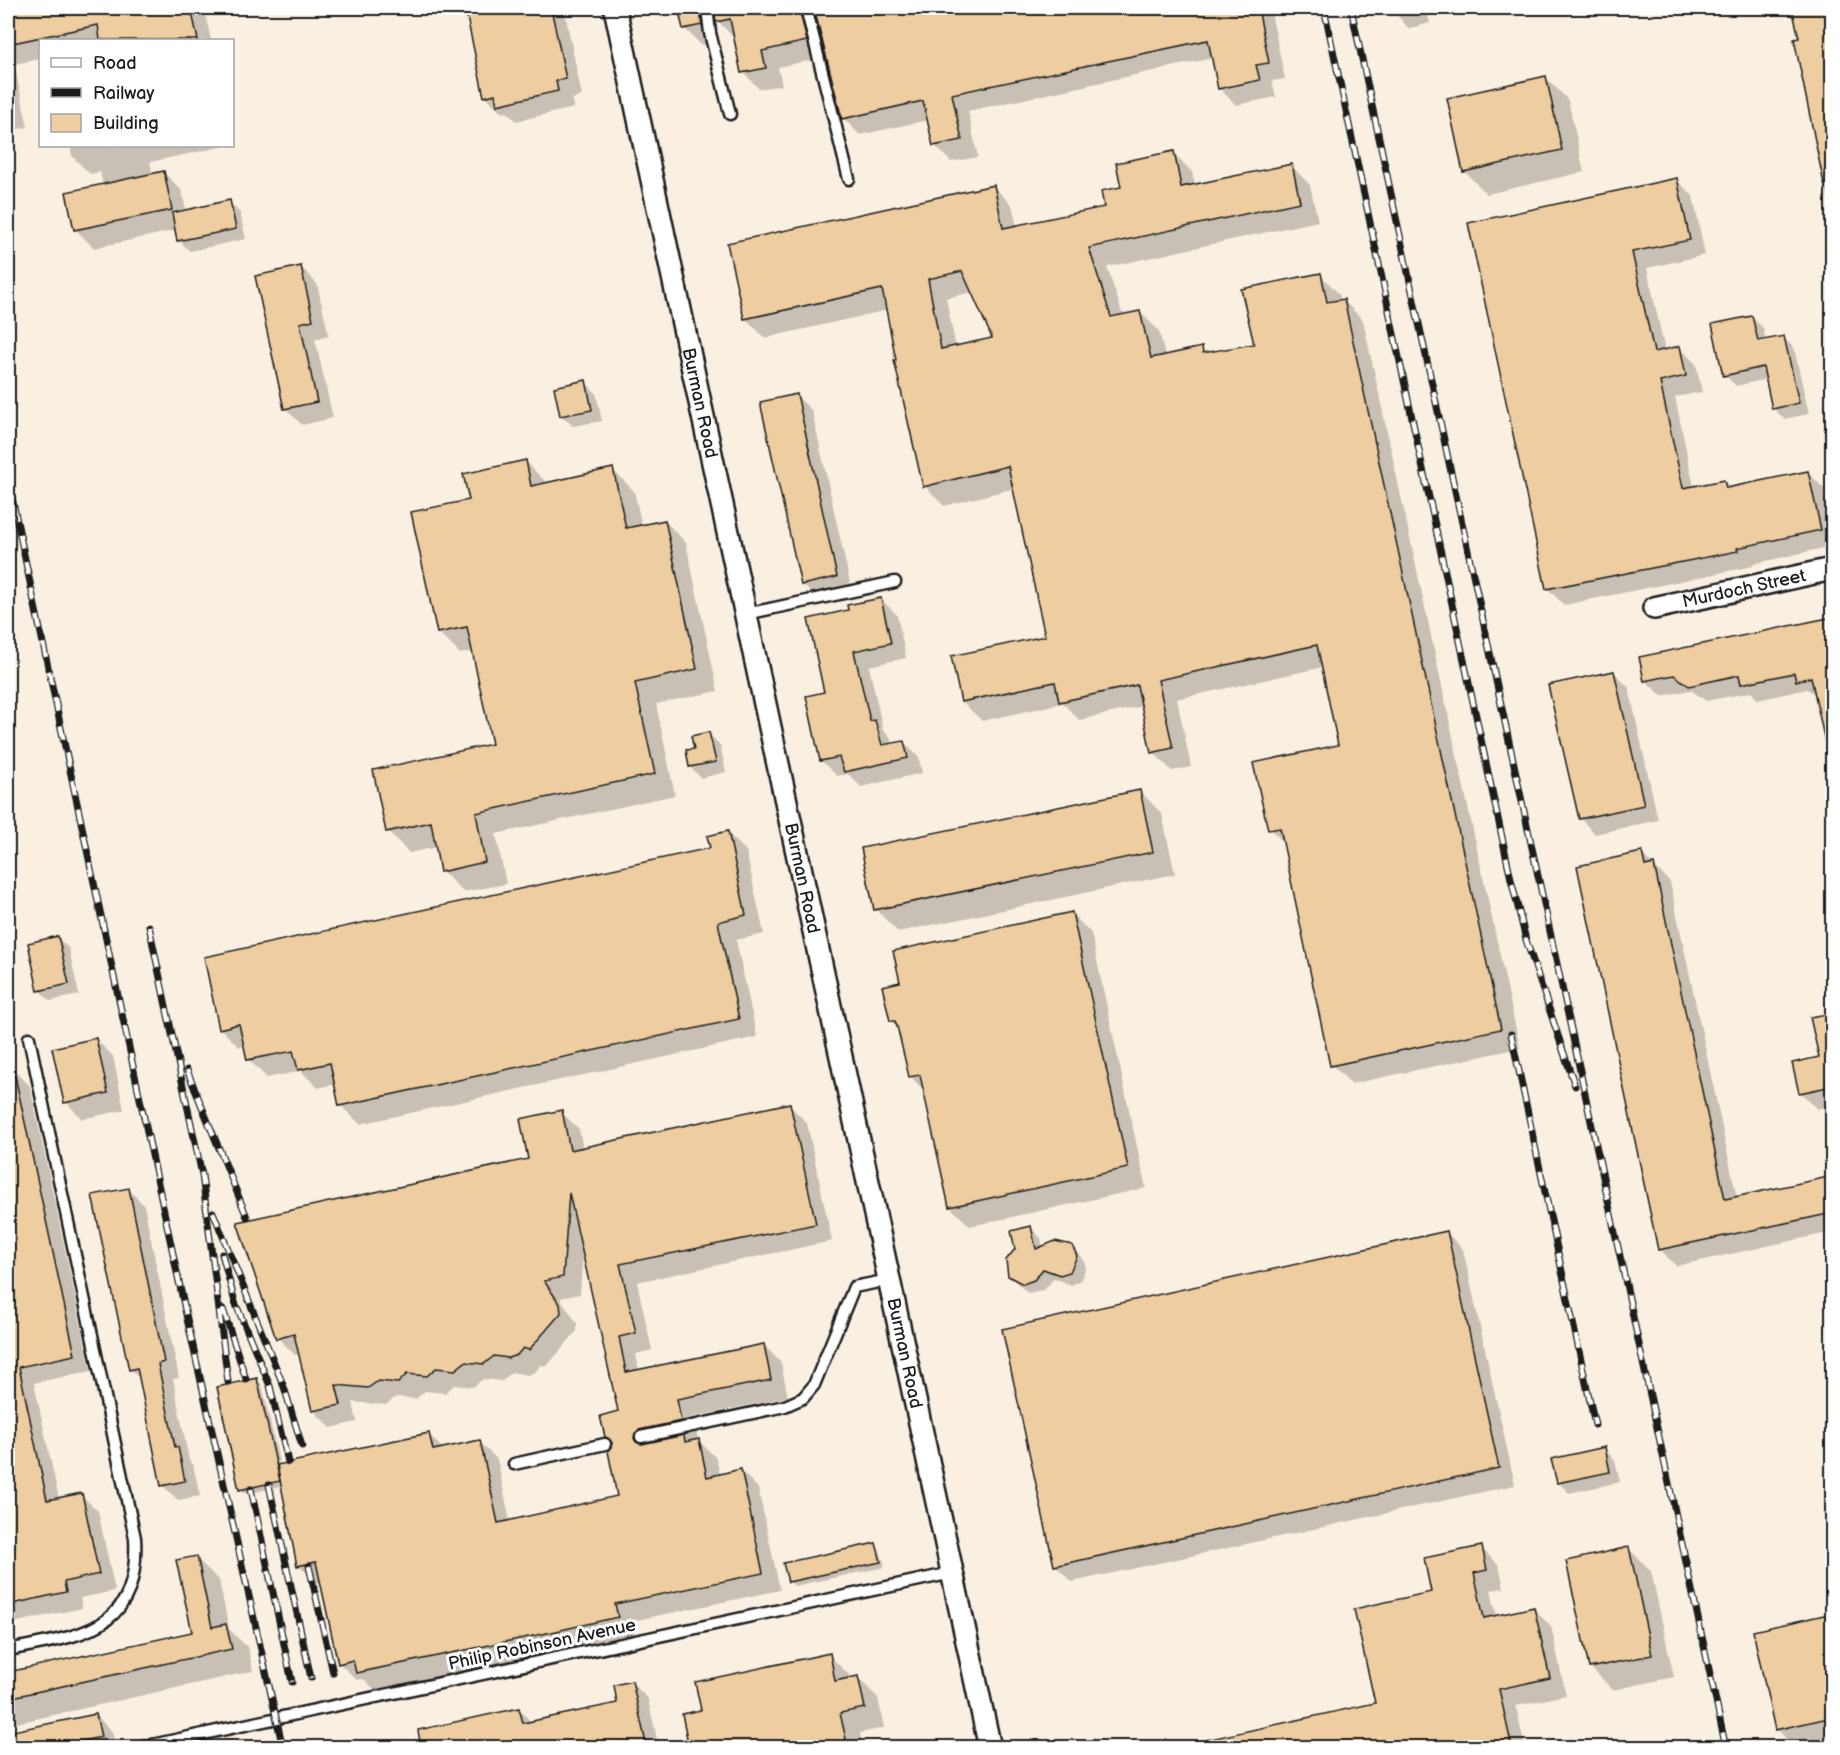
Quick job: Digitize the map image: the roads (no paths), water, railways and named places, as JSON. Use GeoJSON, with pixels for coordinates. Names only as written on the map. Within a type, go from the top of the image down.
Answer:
{"type":"FeatureCollection","features":[{"type":"Feature","properties":{"kind":"street","name":"Burman Road"},"geometry":{"type":"LineString","coordinates":[[615,8],[990,1748]]}},
{"type":"Feature","properties":{"kind":"street","name":"Murdoch Street"},"geometry":{"type":"LineString","coordinates":[[1654,608],[1833,569]]}},
{"type":"Feature","properties":{"kind":"lane"},"geometry":{"type":"LineString","coordinates":[[707,8],[710,33],[729,114]]}},
{"type":"Feature","properties":{"kind":"lane"},"geometry":{"type":"LineString","coordinates":[[806,8],[849,179]]}},
{"type":"Feature","properties":{"kind":"lane"},"geometry":{"type":"LineString","coordinates":[[746,614],[895,582]]}},
{"type":"Feature","properties":{"kind":"lane"},"geometry":{"type":"LineString","coordinates":[[8,1650],[76,1636],[105,1622],[124,1603],[136,1568],[135,1538],[29,1038]]}},
{"type":"Feature","properties":{"kind":"lane"},"geometry":{"type":"LineString","coordinates":[[641,1437],[785,1406],[803,1398],[814,1385],[854,1287],[889,1280]]}},
{"type":"Feature","properties":{"kind":"lane"},"geometry":{"type":"LineString","coordinates":[[514,1464],[605,1444]]}},
{"type":"Feature","properties":{"kind":"lane","name":"Philip Robinson Avenue"},"geometry":{"type":"LineString","coordinates":[[138,1748],[952,1573]]}},
{"type":"Feature","properties":{"kind":"railway"},"geometry":{"type":"LineString","coordinates":[[1324,8],[1511,879],[1526,940],[1575,1086]]}},
{"type":"Feature","properties":{"kind":"railway"},"geometry":{"type":"LineString","coordinates":[[1351,8],[1726,1748]]}},
{"type":"Feature","properties":{"kind":"railway"},"geometry":{"type":"LineString","coordinates":[[8,479],[185,1310],[283,1748]]}},
{"type":"Feature","properties":{"kind":"railway"},"geometry":{"type":"LineString","coordinates":[[149,926],[202,1175],[228,1382]]}},
{"type":"Feature","properties":{"kind":"railway"},"geometry":{"type":"LineString","coordinates":[[1511,1034],[1595,1425]]}},
{"type":"Feature","properties":{"kind":"railway"},"geometry":{"type":"LineString","coordinates":[[187,1070],[247,1217]]}},
{"type":"Feature","properties":{"kind":"railway"},"geometry":{"type":"LineString","coordinates":[[213,1212],[284,1387],[302,1446]]}},
{"type":"Feature","properties":{"kind":"railway"},"geometry":{"type":"LineString","coordinates":[[222,1254],[235,1302],[270,1386],[288,1462]]}},
{"type":"Feature","properties":{"kind":"railway"},"geometry":{"type":"LineString","coordinates":[[223,1309],[246,1379]]}},
{"type":"Feature","properties":{"kind":"railway"},"geometry":{"type":"LineString","coordinates":[[269,1485],[311,1678]]}},
{"type":"Feature","properties":{"kind":"railway"},"geometry":{"type":"LineString","coordinates":[[251,1489],[292,1682]]}},
{"type":"Feature","properties":{"kind":"railway"},"geometry":{"type":"LineString","coordinates":[[309,1566],[333,1673]]}}]}
